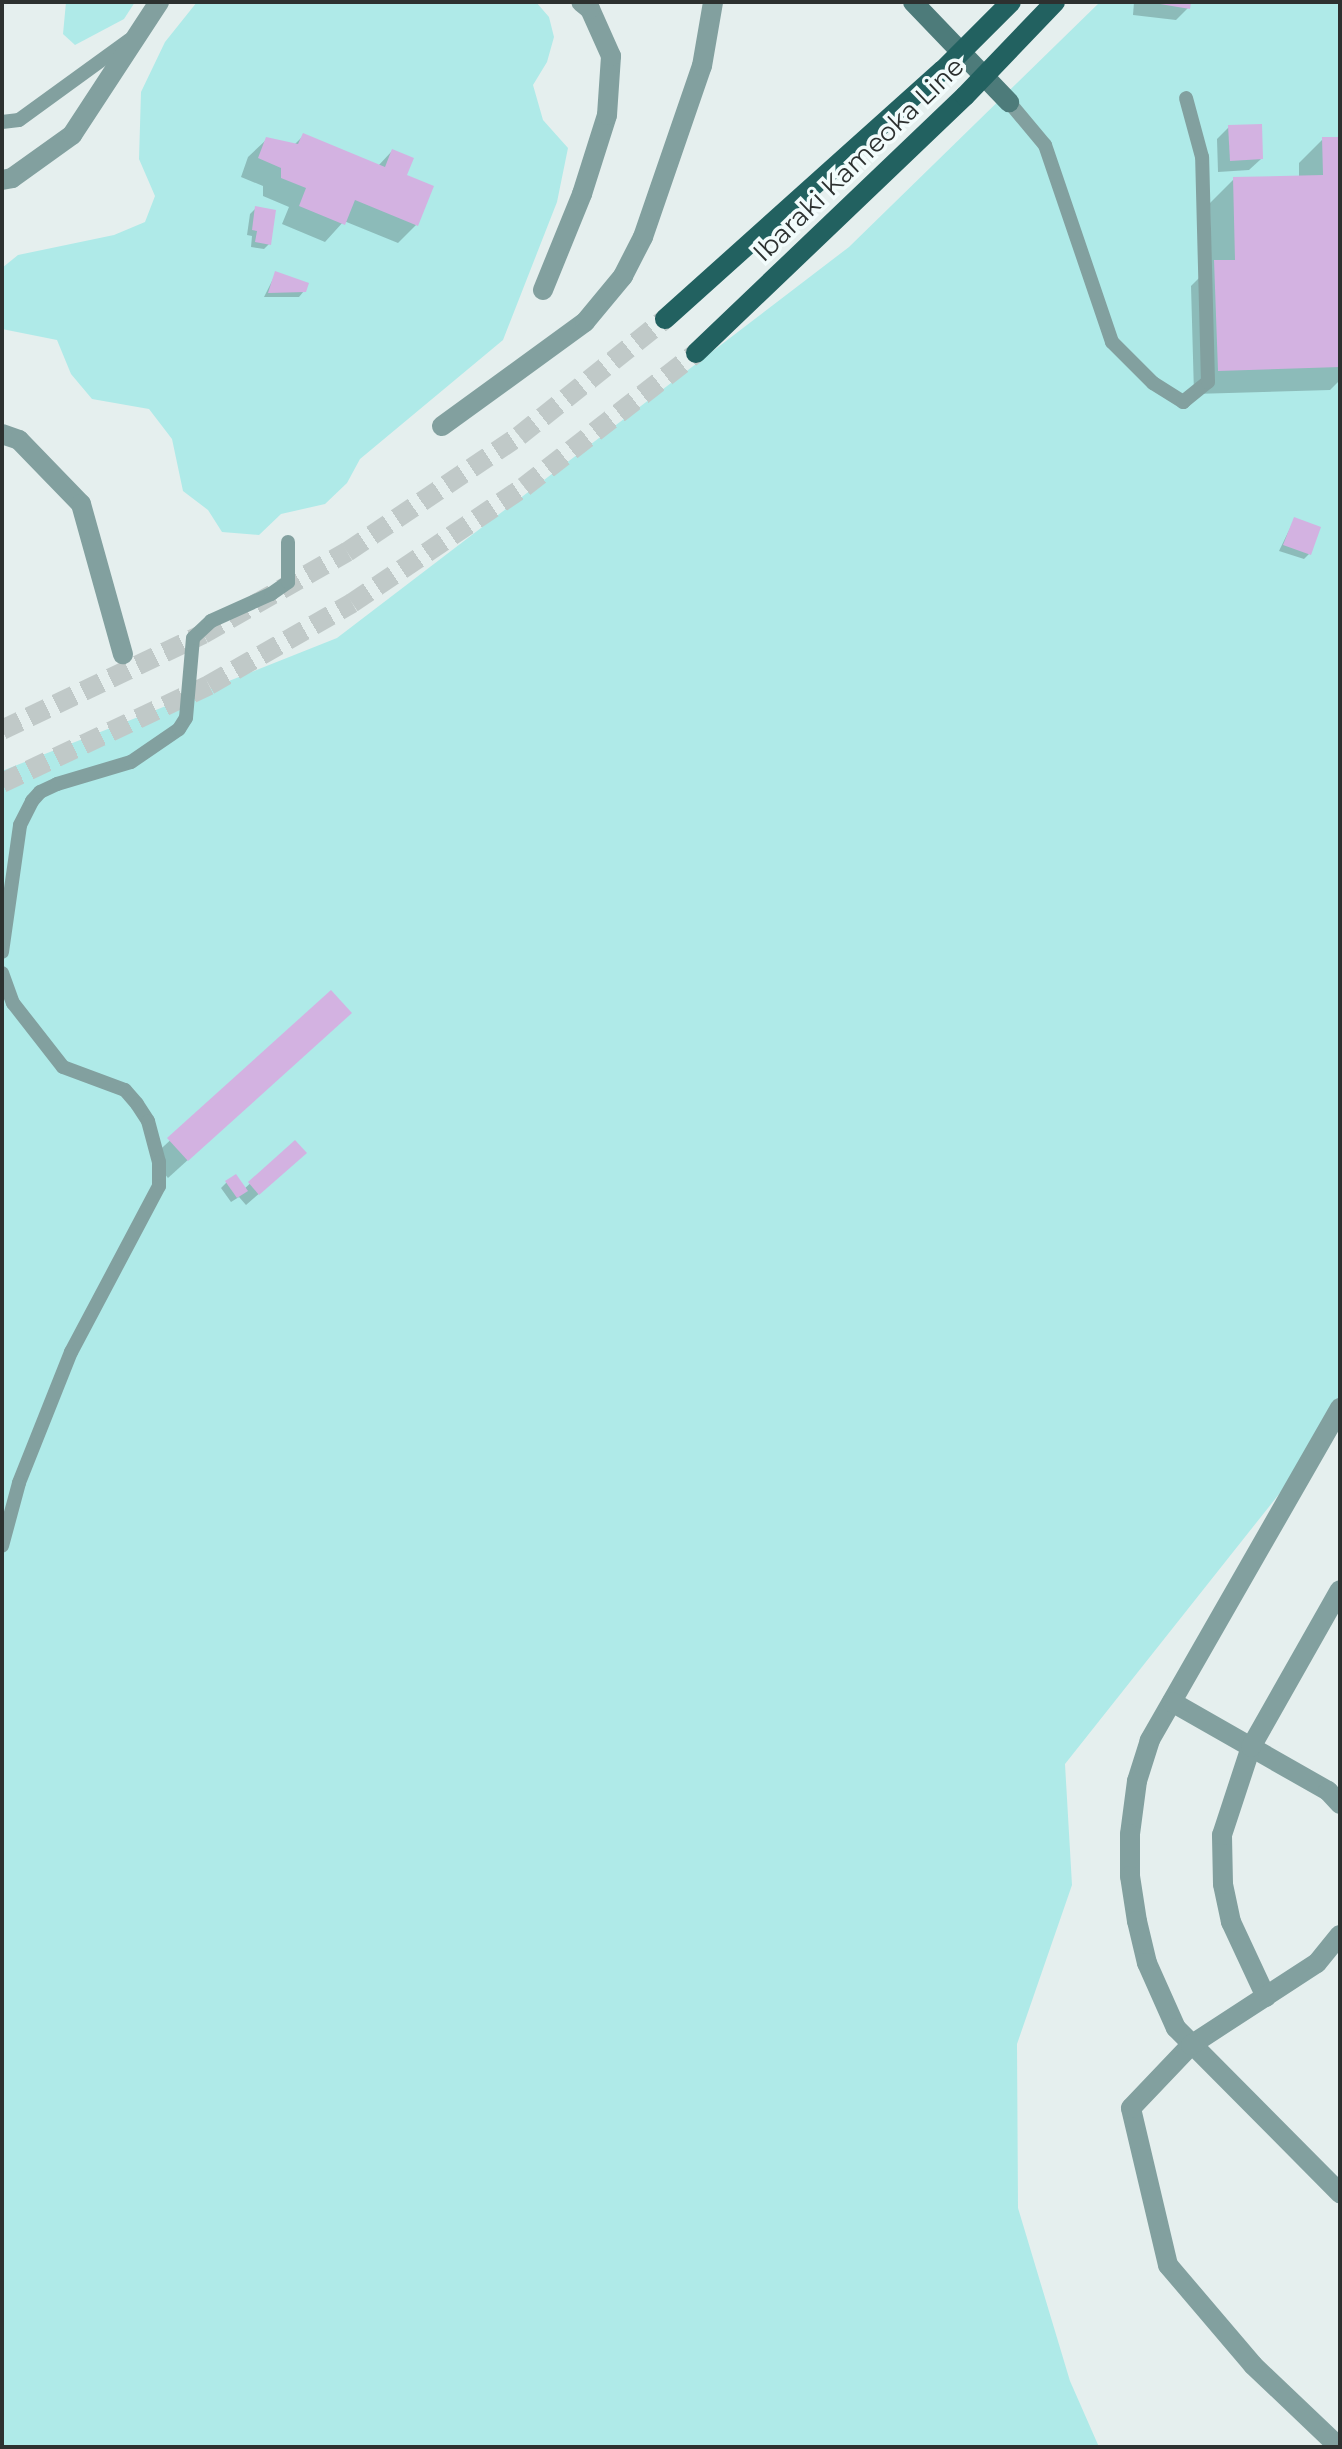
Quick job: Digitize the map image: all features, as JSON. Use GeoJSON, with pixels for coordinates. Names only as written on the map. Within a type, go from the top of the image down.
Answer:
{"type":"FeatureCollection","features":[{"type":"Feature","properties":{"kind":"main road","name":"Ibaraki Kameoka Line"},"geometry":{"type":"LineString","coordinates":[[665,319],[943,70],[1011,2]]}},
{"type":"Feature","properties":{"kind":"main road","name":"Ibaraki Kameoka Line"},"geometry":{"type":"LineString","coordinates":[[696,353],[965,96],[1055,2]]}},
{"type":"Feature","properties":{"kind":"street"},"geometry":{"type":"LineString","coordinates":[[2,180],[12,178],[72,135],[159,2]]}},
{"type":"Feature","properties":{"kind":"street"},"geometry":{"type":"LineString","coordinates":[[543,290],[582,194],[607,115],[611,56],[590,9],[581,2]]}},
{"type":"Feature","properties":{"kind":"street"},"geometry":{"type":"LineString","coordinates":[[442,426],[585,322],[623,276],[643,237],[702,66],[713,2]]}},
{"type":"Feature","properties":{"kind":"street"},"geometry":{"type":"LineString","coordinates":[[913,2],[1009,102]]}},
{"type":"Feature","properties":{"kind":"street"},"geometry":{"type":"LineString","coordinates":[[2,434],[19,440],[81,504],[123,654]]}},
{"type":"Feature","properties":{"kind":"street"},"geometry":{"type":"LineString","coordinates":[[1340,1408],[1150,1740],[1137,1781],[1130,1834],[1130,1876],[1147,1963],[1176,2028],[1340,2193]]}},
{"type":"Feature","properties":{"kind":"street"},"geometry":{"type":"LineString","coordinates":[[1266,1997],[1231,1922],[1223,1884],[1222,1835],[1251,1747],[1332,1624],[1340,1590]]}},
{"type":"Feature","properties":{"kind":"street"},"geometry":{"type":"LineString","coordinates":[[1172,1702],[1328,1791],[1340,1804]]}},
{"type":"Feature","properties":{"kind":"street"},"geometry":{"type":"LineString","coordinates":[[1339,2447],[1253,2365],[1168,2265],[1131,2108],[1191,2045],[1317,1963],[1340,1935]]}},
{"type":"Feature","properties":{"kind":"lane"},"geometry":{"type":"LineString","coordinates":[[2,122],[19,120],[136,35]]}},
{"type":"Feature","properties":{"kind":"lane"},"geometry":{"type":"LineString","coordinates":[[1009,102],[1045,145],[1112,342],[1153,383],[1183,402],[1208,382],[1202,157],[1186,98]]}},
{"type":"Feature","properties":{"kind":"lane"},"geometry":{"type":"LineString","coordinates":[[2,952],[20,825],[32,801],[40,792],[57,784],[131,762],[179,729],[186,718],[188,655],[193,638],[211,621],[271,594],[288,582],[288,542]]}},
{"type":"Feature","properties":{"kind":"lane"},"geometry":{"type":"LineString","coordinates":[[2,973],[13,1003],[63,1067],[125,1090],[137,1104],[148,1121],[159,1162],[159,1186],[71,1352],[19,1483],[2,1546]]}},
{"type":"Feature","properties":{"kind":"shaded area"},"geometry":{"type":"Polygon","coordinates":[[[66,2],[135,2],[124,19],[75,45],[63,34],[66,2]]]}},
{"type":"Feature","properties":{"kind":"shaded area"},"geometry":{"type":"Polygon","coordinates":[[[197,2],[536,2],[549,17],[554,37],[547,62],[533,85],[543,120],[568,148],[557,202],[503,340],[360,459],[347,483],[325,504],[281,514],[259,535],[222,532],[208,510],[183,491],[172,439],[149,409],[92,399],[71,374],[57,340],[2,329],[2,268],[18,255],[114,235],[145,222],[155,196],[139,159],[141,92],[165,42],[197,2]]]}},
{"type":"Feature","properties":{"kind":"shaded area"},"geometry":{"type":"Polygon","coordinates":[[[1100,2],[1340,2],[1340,1401],[1306,1460],[1065,1764],[1072,1885],[1017,2044],[1018,2208],[1070,2381],[1099,2447],[2,2447],[2,771],[337,638],[849,247],[1100,2]]]}},
{"type":"Feature","properties":{"kind":"building"},"geometry":{"type":"Polygon","coordinates":[[[1148,2],[1191,2],[1190,9],[1148,2]]]}},
{"type":"Feature","properties":{"kind":"building"},"geometry":{"type":"Polygon","coordinates":[[[1262,124],[1263,159],[1230,161],[1228,125],[1262,124]]]}},
{"type":"Feature","properties":{"kind":"building"},"geometry":{"type":"Polygon","coordinates":[[[303,133],[385,167],[392,149],[414,158],[407,175],[434,186],[418,226],[355,200],[345,225],[299,206],[306,188],[281,178],[281,168],[258,158],[266,137],[298,144],[303,133]]]}},
{"type":"Feature","properties":{"kind":"building"},"geometry":{"type":"Polygon","coordinates":[[[1322,137],[1340,137],[1340,367],[1218,371],[1214,260],[1235,260],[1233,177],[1323,175],[1322,137]]]}},
{"type":"Feature","properties":{"kind":"building"},"geometry":{"type":"Polygon","coordinates":[[[255,206],[276,210],[271,245],[255,242],[257,231],[252,230],[255,206]]]}},
{"type":"Feature","properties":{"kind":"building"},"geometry":{"type":"Polygon","coordinates":[[[275,271],[309,283],[306,292],[268,293],[275,271]]]}},
{"type":"Feature","properties":{"kind":"building"},"geometry":{"type":"Polygon","coordinates":[[[1294,517],[1321,527],[1311,555],[1283,545],[1294,517]]]}},
{"type":"Feature","properties":{"kind":"building"},"geometry":{"type":"Polygon","coordinates":[[[331,990],[352,1013],[188,1161],[167,1138],[331,990]]]}},
{"type":"Feature","properties":{"kind":"building"},"geometry":{"type":"Polygon","coordinates":[[[295,1140],[307,1153],[259,1195],[248,1182],[295,1140]]]}},
{"type":"Feature","properties":{"kind":"building"},"geometry":{"type":"Polygon","coordinates":[[[236,1174],[248,1191],[237,1198],[225,1181],[236,1174]]]}},
{"type":"Feature","properties":{"kind":"tunnel"},"geometry":{"type":"LineString","coordinates":[[2,730],[203,634],[347,552],[519,436],[665,319]]}},
{"type":"Feature","properties":{"kind":"tunnel"},"geometry":{"type":"LineString","coordinates":[[2,783],[209,685],[352,603],[524,487],[696,353]]}}]}
